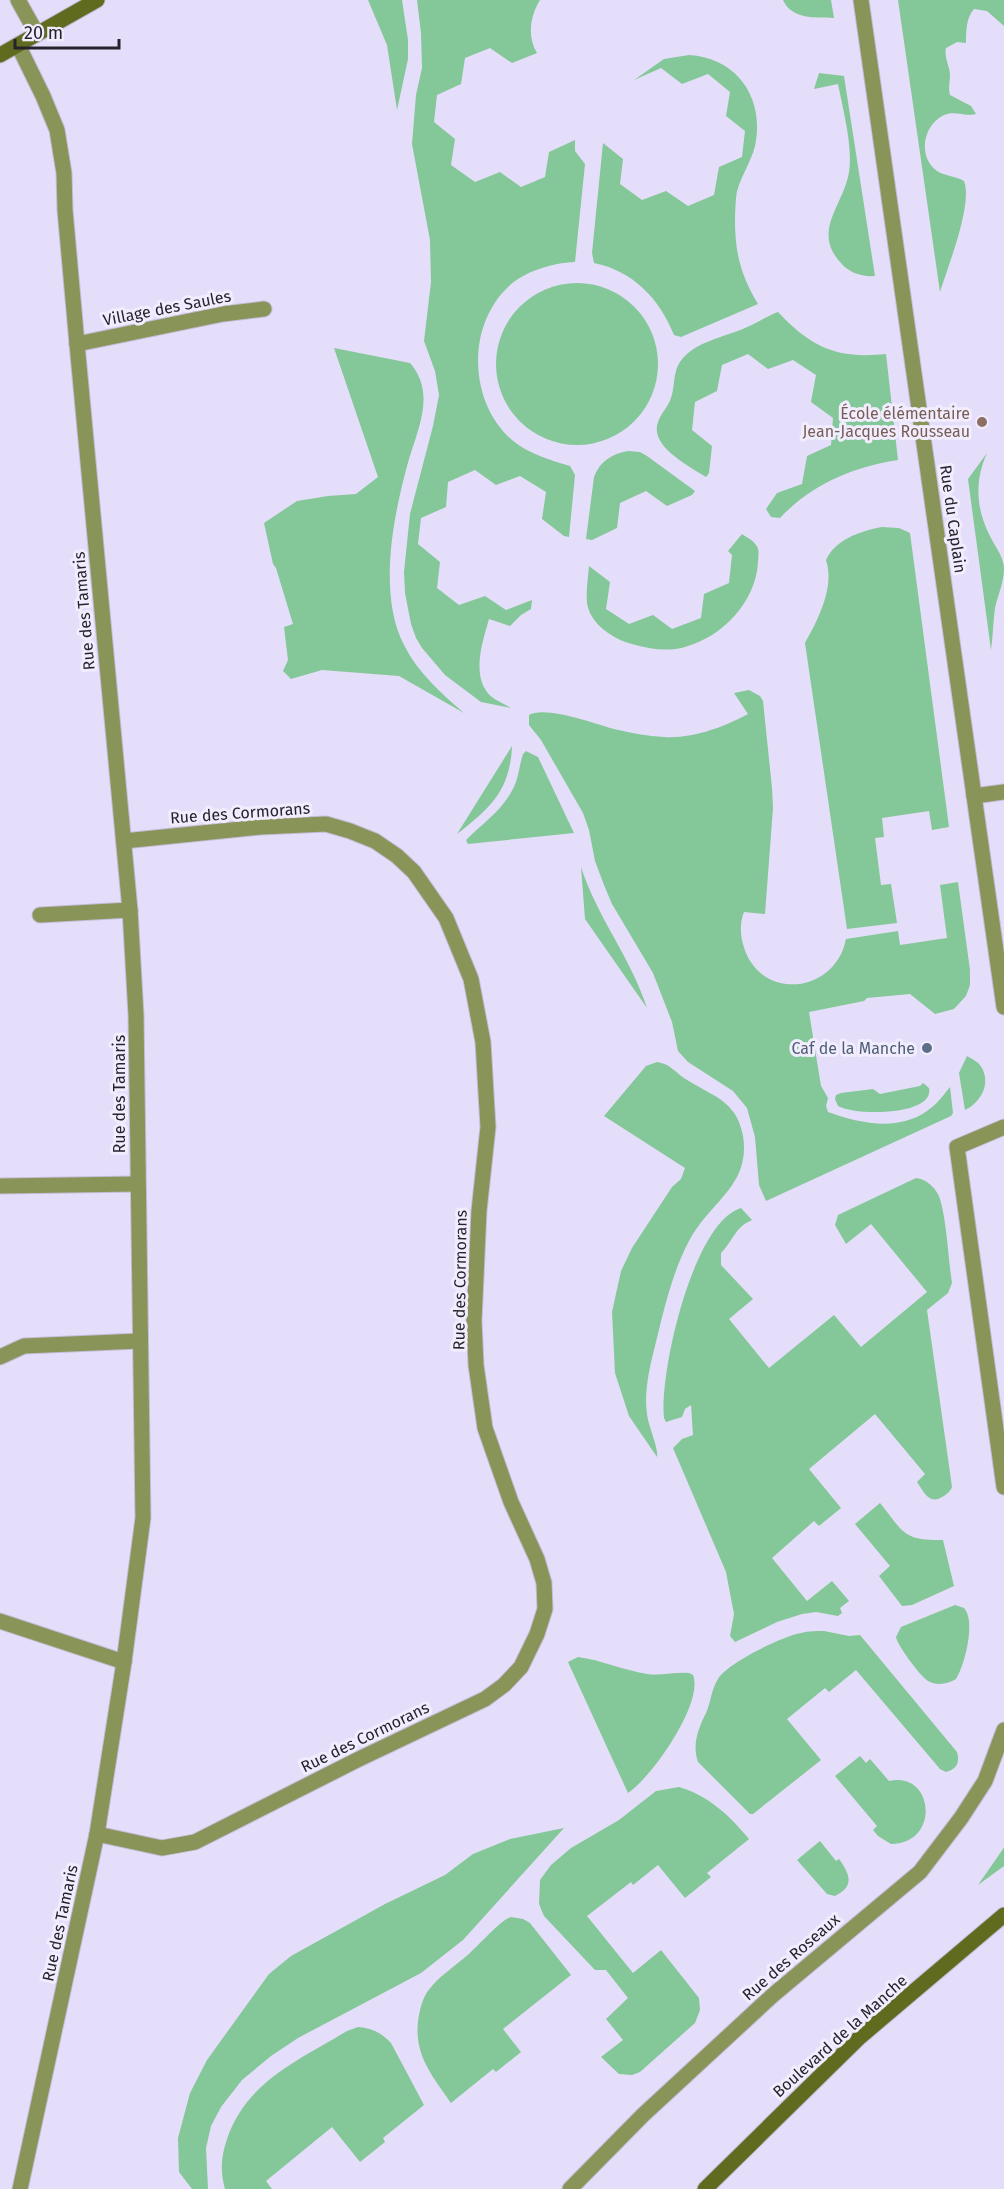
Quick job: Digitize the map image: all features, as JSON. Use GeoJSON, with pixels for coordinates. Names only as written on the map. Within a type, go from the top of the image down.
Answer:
{"type":"FeatureCollection","features":[{"type":"Feature","properties":{"kind":"main road"},"geometry":{"type":"LineString","coordinates":[[0,55],[97,0]]}},
{"type":"Feature","properties":{"kind":"main road","name":"Boulevard de la Manche"},"geometry":{"type":"LineString","coordinates":[[705,2189],[860,2037],[1004,1915]]}},
{"type":"Feature","properties":{"kind":"street"},"geometry":{"type":"LineString","coordinates":[[18,0],[38,34]]}},
{"type":"Feature","properties":{"kind":"street","name":"Rue du Caplain"},"geometry":{"type":"LineString","coordinates":[[861,0],[1004,1007]]}},
{"type":"Feature","properties":{"kind":"street","name":"Rue des Tamaris"},"geometry":{"type":"LineString","coordinates":[[18,45],[57,130],[64,173],[65,210],[130,910],[136,1016],[143,1518],[124,1662],[97,1834],[20,2189]]}},
{"type":"Feature","properties":{"kind":"street","name":"Village des Saules"},"geometry":{"type":"LineString","coordinates":[[77,344],[223,314],[264,309]]}},
{"type":"Feature","properties":{"kind":"street"},"geometry":{"type":"LineString","coordinates":[[974,796],[1004,792]]}},
{"type":"Feature","properties":{"kind":"street","name":"Rue des Cormorans"},"geometry":{"type":"LineString","coordinates":[[97,1834],[162,1848],[195,1842],[359,1759],[485,1699],[504,1685],[520,1667],[537,1634],[545,1609],[544,1583],[537,1560],[510,1502],[485,1428],[476,1365],[474,1321],[479,1211],[488,1127],[483,1042],[471,979],[446,918],[414,872],[397,856],[375,841],[327,824],[261,827],[124,841]]}},
{"type":"Feature","properties":{"kind":"street"},"geometry":{"type":"LineString","coordinates":[[40,915],[130,910]]}},
{"type":"Feature","properties":{"kind":"street"},"geometry":{"type":"LineString","coordinates":[[1004,1127],[957,1147],[1004,1486]]}},
{"type":"Feature","properties":{"kind":"street"},"geometry":{"type":"LineString","coordinates":[[0,1186],[137,1184]]}},
{"type":"Feature","properties":{"kind":"street"},"geometry":{"type":"LineString","coordinates":[[0,1357],[24,1346],[140,1341]]}},
{"type":"Feature","properties":{"kind":"street"},"geometry":{"type":"LineString","coordinates":[[0,1621],[124,1662]]}},
{"type":"Feature","properties":{"kind":"street","name":"Rue des Roseaux"},"geometry":{"type":"LineString","coordinates":[[570,2189],[643,2115],[773,1995],[920,1872],[962,1818],[985,1782],[1004,1730]]}},
{"type":"Feature","properties":{"kind":"green space"},"geometry":{"type":"Polygon","coordinates":[[[368,0],[402,0],[408,40],[408,59],[397,110],[387,45],[368,0]]]}},
{"type":"Feature","properties":{"kind":"green space"},"geometry":{"type":"Polygon","coordinates":[[[417,0],[540,0],[531,26],[532,40],[537,53],[512,63],[490,48],[465,58],[461,84],[437,95],[434,122],[455,139],[451,165],[475,182],[500,172],[521,187],[545,177],[549,152],[575,140],[575,151],[585,164],[575,262],[539,269],[522,276],[508,287],[494,304],[485,323],[479,343],[478,365],[487,406],[498,424],[512,440],[540,456],[570,466],[575,475],[569,537],[564,536],[542,519],[546,492],[520,476],[496,485],[475,470],[448,482],[446,507],[421,518],[418,544],[440,562],[437,588],[459,605],[485,596],[506,610],[532,600],[531,609],[510,626],[489,619],[480,656],[480,675],[487,692],[511,708],[481,702],[445,675],[416,638],[405,593],[404,572],[410,514],[439,395],[435,371],[424,341],[431,282],[430,240],[412,144],[416,95],[422,68],[417,0]]]}},
{"type":"Feature","properties":{"kind":"green space"},"geometry":{"type":"Polygon","coordinates":[[[783,0],[831,0],[834,18],[798,14],[792,11],[783,0]]]}},
{"type":"Feature","properties":{"kind":"green space"},"geometry":{"type":"Polygon","coordinates":[[[898,0],[1004,0],[1004,26],[987,11],[974,9],[966,29],[966,43],[957,42],[946,48],[950,95],[971,106],[976,114],[944,115],[931,126],[925,142],[927,158],[931,165],[940,173],[964,181],[966,191],[958,235],[940,292],[898,0]]]}},
{"type":"Feature","properties":{"kind":"green space"},"geometry":{"type":"Polygon","coordinates":[[[689,55],[721,64],[734,73],[744,84],[756,112],[755,146],[737,192],[735,227],[741,265],[758,304],[681,337],[674,335],[661,309],[643,288],[621,272],[594,263],[592,253],[603,143],[623,159],[620,184],[642,200],[666,191],[688,206],[714,195],[719,167],[742,157],[745,131],[726,116],[730,92],[708,74],[682,84],[661,68],[634,80],[664,59],[689,55]]]}},
{"type":"Feature","properties":{"kind":"green space"},"geometry":{"type":"Polygon","coordinates":[[[819,73],[844,76],[875,276],[861,275],[848,269],[833,251],[829,240],[832,218],[849,172],[850,151],[838,84],[814,89],[819,73]]]}},
{"type":"Feature","properties":{"kind":"green space"},"geometry":{"type":"Polygon","coordinates":[[[577,283],[608,289],[634,307],[652,333],[658,364],[652,395],[634,421],[608,439],[577,445],[546,439],[520,421],[502,395],[496,364],[502,333],[520,307],[546,289],[577,283]]]}},
{"type":"Feature","properties":{"kind":"green space"},"geometry":{"type":"Polygon","coordinates":[[[778,312],[802,334],[826,348],[853,355],[886,354],[898,460],[865,467],[834,479],[792,506],[780,518],[771,517],[766,509],[777,493],[802,484],[807,456],[831,445],[833,418],[811,402],[816,375],[793,360],[768,369],[748,354],[722,365],[717,391],[695,402],[692,430],[712,446],[709,473],[706,477],[672,454],[659,439],[657,431],[659,419],[671,398],[678,366],[686,355],[701,345],[778,312]]]}},
{"type":"Feature","properties":{"kind":"green space"},"geometry":{"type":"Polygon","coordinates":[[[334,348],[410,363],[420,380],[424,400],[421,417],[403,480],[394,527],[391,552],[391,601],[404,645],[416,665],[464,713],[399,676],[322,670],[291,679],[283,671],[288,660],[284,627],[293,624],[273,564],[264,523],[297,501],[356,494],[378,477],[334,348]]]}},
{"type":"Feature","properties":{"kind":"green space"},"geometry":{"type":"Polygon","coordinates":[[[628,451],[640,452],[647,456],[695,491],[692,495],[667,506],[646,491],[620,503],[617,528],[592,540],[586,539],[594,477],[607,459],[628,451]]]}},
{"type":"Feature","properties":{"kind":"green space"},"geometry":{"type":"Polygon","coordinates":[[[987,453],[980,475],[978,496],[982,517],[1001,556],[1004,568],[995,608],[991,650],[968,479],[987,453]]]}},
{"type":"Feature","properties":{"kind":"green space"},"geometry":{"type":"Polygon","coordinates":[[[882,527],[899,528],[910,533],[949,827],[932,830],[929,811],[882,818],[884,837],[875,838],[881,885],[891,884],[897,923],[847,929],[805,643],[824,603],[828,581],[826,560],[830,553],[849,538],[882,527]]]}},
{"type":"Feature","properties":{"kind":"green space"},"geometry":{"type":"Polygon","coordinates":[[[742,534],[758,549],[756,577],[751,591],[735,616],[712,635],[699,642],[679,649],[665,650],[632,644],[604,630],[589,611],[587,589],[589,566],[610,582],[606,609],[629,624],[653,615],[672,629],[701,618],[704,594],[729,583],[732,555],[728,551],[742,534]]]}},
{"type":"Feature","properties":{"kind":"green space"},"geometry":{"type":"Polygon","coordinates":[[[749,690],[760,696],[763,701],[773,808],[765,914],[744,912],[741,924],[743,944],[751,963],[764,976],[779,983],[796,984],[813,980],[827,972],[839,958],[846,939],[898,931],[900,945],[947,938],[940,885],[958,882],[970,970],[970,985],[966,996],[954,1009],[935,1014],[910,994],[867,998],[864,1001],[809,1012],[821,1086],[828,1098],[826,1106],[828,1112],[878,1124],[903,1122],[930,1109],[950,1087],[953,1113],[951,1116],[766,1201],[759,1185],[755,1137],[747,1108],[733,1091],[688,1062],[678,1051],[672,1022],[653,973],[612,904],[604,885],[595,861],[583,813],[541,740],[529,725],[529,715],[546,712],[571,716],[639,734],[664,737],[686,736],[718,728],[748,714],[734,693],[749,690]]]}},
{"type":"Feature","properties":{"kind":"green space"},"geometry":{"type":"Polygon","coordinates":[[[512,746],[507,775],[496,797],[479,816],[457,834],[512,746]]]}},
{"type":"Feature","properties":{"kind":"green space"},"geometry":{"type":"Polygon","coordinates":[[[526,751],[538,757],[574,833],[468,844],[466,840],[494,814],[512,791],[523,754],[526,751]]]}},
{"type":"Feature","properties":{"kind":"green space"},"geometry":{"type":"Polygon","coordinates":[[[581,867],[596,903],[632,972],[647,1008],[585,919],[581,867]]]}},
{"type":"Feature","properties":{"kind":"green space"},"geometry":{"type":"Polygon","coordinates":[[[967,1056],[981,1066],[985,1087],[975,1103],[965,1110],[959,1073],[967,1056]]]}},
{"type":"Feature","properties":{"kind":"green space"},"geometry":{"type":"Polygon","coordinates":[[[657,1062],[669,1066],[731,1109],[739,1121],[744,1153],[735,1181],[689,1241],[668,1295],[652,1358],[647,1390],[647,1414],[657,1457],[629,1416],[615,1373],[612,1312],[621,1271],[632,1248],[672,1187],[681,1179],[685,1168],[604,1116],[646,1066],[657,1062]]]}},
{"type":"Feature","properties":{"kind":"green space"},"geometry":{"type":"Polygon","coordinates":[[[923,1083],[929,1088],[928,1097],[920,1104],[907,1109],[860,1111],[838,1106],[835,1099],[836,1095],[841,1093],[873,1089],[880,1094],[920,1086],[923,1083]]]}},
{"type":"Feature","properties":{"kind":"green space"},"geometry":{"type":"Polygon","coordinates":[[[916,1178],[928,1182],[939,1195],[947,1240],[952,1283],[948,1293],[927,1310],[952,1487],[947,1494],[937,1499],[927,1496],[917,1482],[925,1474],[875,1414],[809,1469],[841,1508],[819,1526],[814,1521],[772,1558],[807,1601],[832,1581],[849,1601],[840,1608],[842,1613],[838,1616],[816,1612],[802,1614],[777,1622],[735,1642],[730,1636],[734,1614],[726,1572],[673,1448],[682,1439],[693,1435],[691,1405],[685,1409],[682,1417],[666,1422],[664,1418],[667,1368],[683,1301],[694,1269],[708,1240],[724,1219],[741,1208],[752,1220],[738,1230],[721,1253],[721,1265],[753,1299],[729,1319],[769,1368],[834,1315],[861,1347],[927,1292],[871,1224],[846,1244],[835,1225],[838,1215],[916,1178]]]}},
{"type":"Feature","properties":{"kind":"green space"},"geometry":{"type":"Polygon","coordinates":[[[880,1503],[899,1527],[911,1536],[919,1539],[943,1540],[954,1586],[912,1605],[902,1606],[879,1576],[890,1566],[855,1524],[880,1503]]]}},
{"type":"Feature","properties":{"kind":"green space"},"geometry":{"type":"Polygon","coordinates":[[[955,1605],[964,1608],[969,1622],[968,1643],[963,1663],[956,1679],[942,1684],[931,1683],[915,1667],[900,1647],[896,1637],[901,1627],[955,1605]]]}},
{"type":"Feature","properties":{"kind":"green space"},"geometry":{"type":"Polygon","coordinates":[[[824,1631],[849,1636],[860,1635],[957,1752],[957,1765],[946,1772],[940,1769],[856,1670],[829,1692],[825,1688],[787,1719],[821,1760],[753,1814],[750,1814],[698,1762],[696,1756],[697,1737],[714,1687],[718,1679],[732,1665],[756,1651],[793,1635],[824,1631]]]}},
{"type":"Feature","properties":{"kind":"green space"},"geometry":{"type":"Polygon","coordinates":[[[578,1657],[647,1674],[689,1673],[693,1675],[694,1687],[691,1703],[684,1720],[650,1772],[628,1793],[568,1662],[578,1657]]]}},
{"type":"Feature","properties":{"kind":"green space"},"geometry":{"type":"Polygon","coordinates":[[[860,1756],[866,1763],[870,1759],[889,1781],[904,1781],[915,1786],[923,1796],[926,1808],[924,1821],[918,1833],[907,1841],[891,1844],[878,1836],[873,1830],[877,1826],[835,1776],[860,1756]]]}},
{"type":"Feature","properties":{"kind":"green space"},"geometry":{"type":"Polygon","coordinates":[[[679,1787],[718,1807],[749,1839],[707,1873],[711,1877],[685,1898],[658,1865],[633,1885],[631,1882],[587,1916],[633,1973],[661,1950],[699,1998],[700,2010],[695,2023],[640,2072],[632,2075],[619,2074],[601,2057],[623,2040],[606,2019],[628,1998],[606,1970],[595,1970],[544,1916],[539,1904],[540,1880],[551,1865],[571,1848],[619,1820],[656,1791],[679,1787]]]}},
{"type":"Feature","properties":{"kind":"green space"},"geometry":{"type":"Polygon","coordinates":[[[564,1828],[463,1940],[421,1973],[298,2038],[271,2056],[242,2080],[221,2107],[211,2126],[206,2148],[208,2189],[192,2189],[179,2172],[178,2138],[190,2093],[207,2060],[269,1974],[291,1956],[385,1904],[445,1875],[473,1854],[510,1839],[564,1828]]]}},
{"type":"Feature","properties":{"kind":"green space"},"geometry":{"type":"Polygon","coordinates":[[[820,1841],[836,1861],[839,1859],[848,1874],[846,1888],[835,1896],[827,1894],[797,1860],[820,1841]]]}},
{"type":"Feature","properties":{"kind":"green space"},"geometry":{"type":"Polygon","coordinates":[[[1004,1847],[1004,1866],[978,1885],[1003,1849],[1004,1847]]]}},
{"type":"Feature","properties":{"kind":"green space"},"geometry":{"type":"Polygon","coordinates":[[[511,1917],[530,1923],[571,1975],[503,2029],[521,2052],[496,2072],[493,2069],[451,2103],[430,2072],[421,2052],[418,2029],[422,2004],[427,1993],[445,1973],[470,1953],[496,1927],[511,1917]]]}},
{"type":"Feature","properties":{"kind":"green space"},"geometry":{"type":"Polygon","coordinates":[[[358,2027],[376,2032],[391,2043],[424,2105],[383,2138],[385,2142],[360,2162],[332,2127],[266,2181],[272,2189],[225,2189],[222,2158],[225,2146],[236,2119],[247,2102],[276,2074],[347,2031],[358,2027]]]}},
{"type":"Feature","properties":{"kind":"place","name":"École élémentaire Jean-Jacques Rousseau"},"geometry":{"type":"Point","coordinates":[982,422]}},
{"type":"Feature","properties":{"kind":"place","name":"Caf de la Manche"},"geometry":{"type":"Point","coordinates":[927,1048]}}]}
